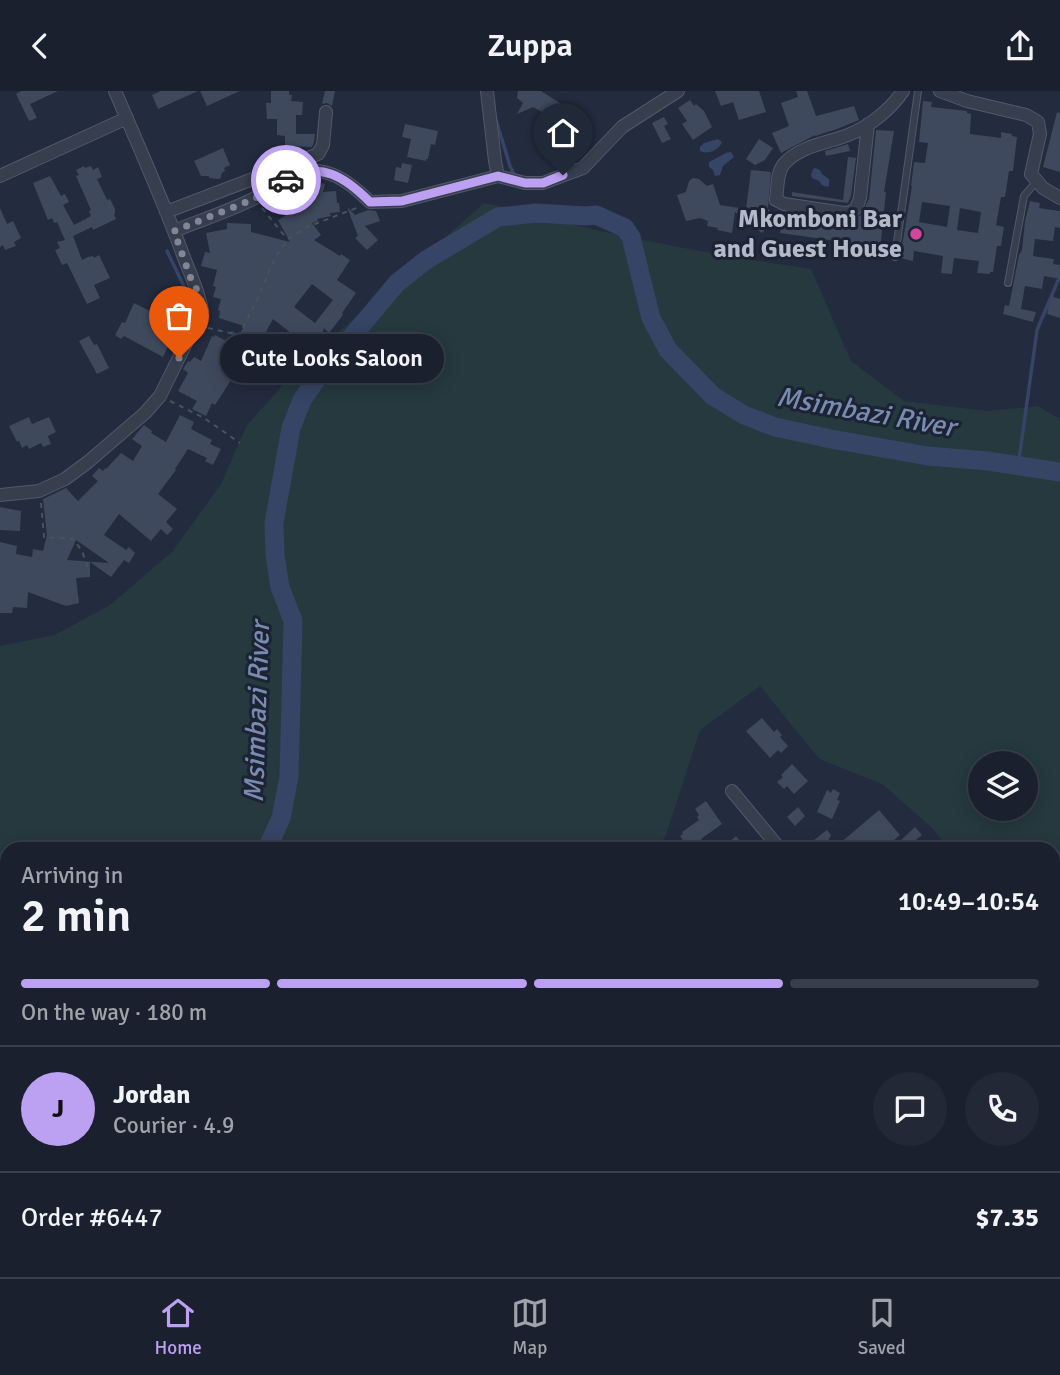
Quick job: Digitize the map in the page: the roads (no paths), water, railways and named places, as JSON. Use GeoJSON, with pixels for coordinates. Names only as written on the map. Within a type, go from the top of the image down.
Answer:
{"type":"FeatureCollection","features":[{"type":"Feature","properties":{"kind":"street"},"geometry":{"type":"LineString","coordinates":[[0,495],[39,491],[65,479],[145,413],[160,396],[202,311],[200,296],[116,91]]}},
{"type":"Feature","properties":{"kind":"street"},"geometry":{"type":"LineString","coordinates":[[487,91],[498,176]]}},
{"type":"Feature","properties":{"kind":"street"},"geometry":{"type":"LineString","coordinates":[[174,231],[254,199],[298,173],[318,171],[339,176],[370,202],[402,201],[498,176],[525,183],[543,183],[583,168],[622,127],[678,91]]}},
{"type":"Feature","properties":{"kind":"street"},"geometry":{"type":"LineString","coordinates":[[867,124],[860,198],[856,209],[844,213],[784,204],[776,200],[782,165],[802,152],[849,135],[867,124],[896,101],[903,91]]}},
{"type":"Feature","properties":{"kind":"street"},"geometry":{"type":"LineString","coordinates":[[940,91],[967,101],[1026,115],[1038,123],[1040,134],[1031,174],[1036,182],[1060,198]]}},
{"type":"Feature","properties":{"kind":"street"},"geometry":{"type":"LineString","coordinates":[[166,212],[318,154],[323,145],[326,112]]}},
{"type":"Feature","properties":{"kind":"street"},"geometry":{"type":"LineString","coordinates":[[0,176],[127,118]]}},
{"type":"Feature","properties":{"kind":"street"},"geometry":{"type":"LineString","coordinates":[[732,791],[774,842]]}},
{"type":"Feature","properties":{"kind":"lane"},"geometry":{"type":"LineString","coordinates":[[895,257],[918,91]]}},
{"type":"Feature","properties":{"kind":"lane"},"geometry":{"type":"LineString","coordinates":[[1008,283],[1024,196],[1036,182]]}},
{"type":"Feature","properties":{"kind":"water"},"geometry":{"type":"Polygon","coordinates":[[[718,139],[722,142],[716,149],[710,152],[700,151],[704,143],[718,139]]]}},
{"type":"Feature","properties":{"kind":"water"},"geometry":{"type":"Polygon","coordinates":[[[731,152],[734,157],[723,166],[720,175],[715,176],[709,162],[731,152]]]}},
{"type":"Feature","properties":{"kind":"water"},"geometry":{"type":"Polygon","coordinates":[[[815,168],[829,179],[829,186],[812,178],[815,168]]]}},
{"type":"Feature","properties":{"kind":"waterway"},"geometry":{"type":"LineString","coordinates":[[496,120],[515,176]]}},
{"type":"Feature","properties":{"kind":"waterway","name":"Msimbazi River"},"geometry":{"type":"LineString","coordinates":[[270,842],[281,818],[289,777],[293,621],[280,587],[274,523],[291,428],[302,400],[318,377],[397,283],[426,260],[498,217],[536,213],[596,215],[625,228],[631,237],[651,318],[668,350],[713,396],[744,415],[775,427],[831,439],[928,456],[988,461],[1060,472]]}},
{"type":"Feature","properties":{"kind":"waterway"},"geometry":{"type":"LineString","coordinates":[[167,251],[191,301]]}},
{"type":"Feature","properties":{"kind":"waterway"},"geometry":{"type":"LineString","coordinates":[[1018,467],[1037,330],[1060,276]]}},
{"type":"Feature","properties":{"kind":"waterway"},"geometry":{"type":"LineString","coordinates":[[232,333],[244,338],[290,345],[307,359],[312,378],[318,377]]}},
{"type":"Feature","properties":{"kind":"place","name":"Mkomboni Bar and Guest House"},"geometry":{"type":"Point","coordinates":[916,234]}},
{"type":"Feature","properties":{"kind":"place","name":"Cute Looks Saloon"},"geometry":{"type":"Point","coordinates":[179,358]}}]}
